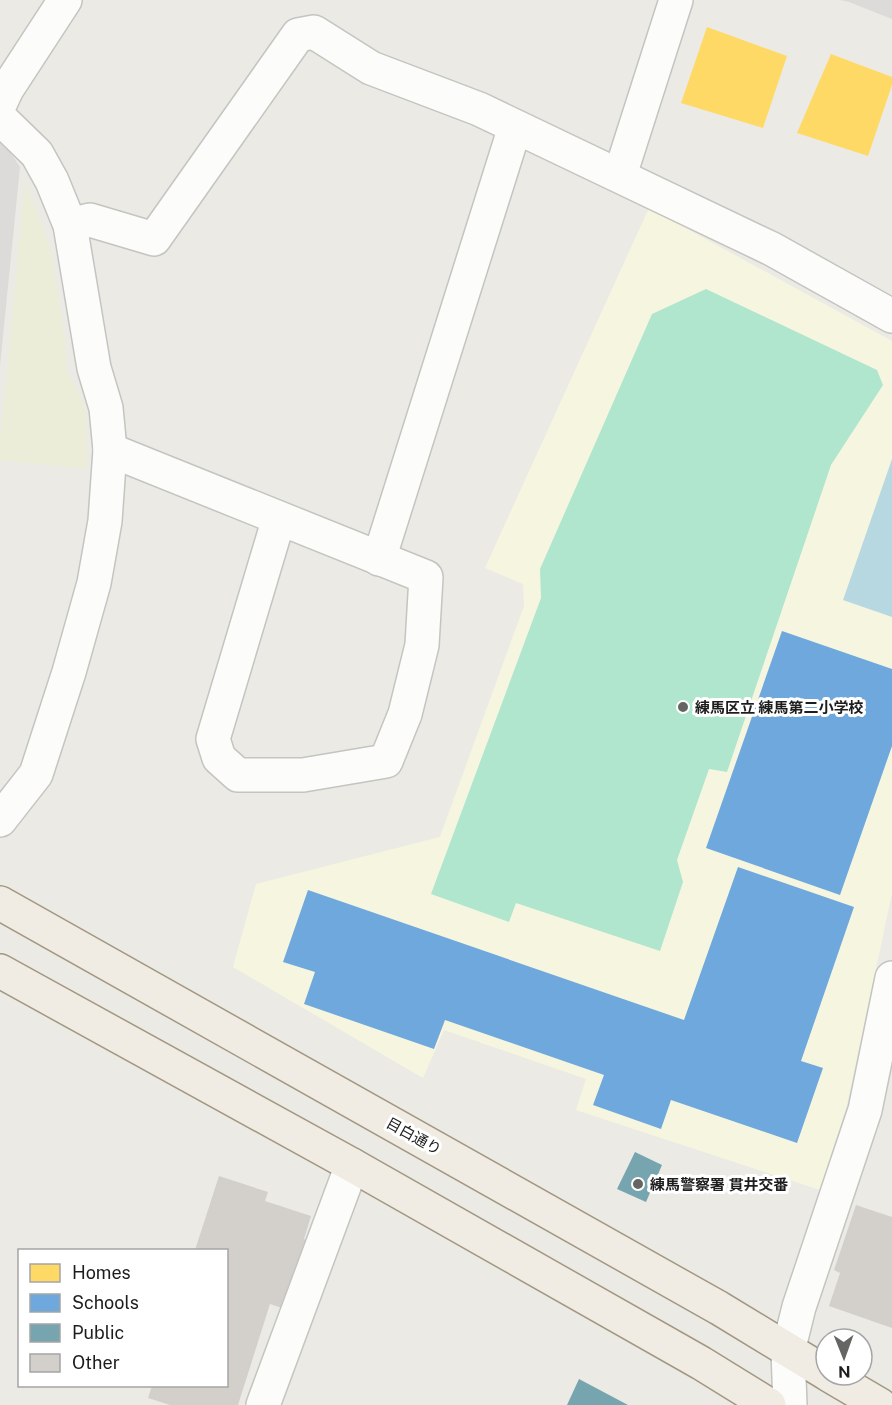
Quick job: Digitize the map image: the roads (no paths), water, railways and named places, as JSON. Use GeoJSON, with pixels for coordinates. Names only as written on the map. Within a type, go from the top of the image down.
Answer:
{"type":"FeatureCollection","features":[{"type":"Feature","properties":{"kind":"main road","name":"目白通り"},"geometry":{"type":"LineString","coordinates":[[0,903],[719,1308],[814,1366]]}},
{"type":"Feature","properties":{"kind":"main road"},"geometry":{"type":"LineString","coordinates":[[0,970],[352,1165],[701,1363],[769,1405]]}},
{"type":"Feature","properties":{"kind":"main road","name":"目白通り"},"geometry":{"type":"LineString","coordinates":[[849,1387],[880,1405]]}},
{"type":"Feature","properties":{"kind":"street"},"geometry":{"type":"LineString","coordinates":[[0,104],[7,89],[65,0]]}},
{"type":"Feature","properties":{"kind":"street"},"geometry":{"type":"LineString","coordinates":[[620,175],[676,0]]}},
{"type":"Feature","properties":{"kind":"street"},"geometry":{"type":"LineString","coordinates":[[70,225],[90,220],[154,239],[298,35],[314,32],[371,68],[478,109],[772,249],[892,316]]}},
{"type":"Feature","properties":{"kind":"street"},"geometry":{"type":"LineString","coordinates":[[0,118],[36,154],[52,180],[70,225],[94,368],[106,408],[110,450],[105,521],[96,573],[69,672],[36,774],[0,820]]}},
{"type":"Feature","properties":{"kind":"street"},"geometry":{"type":"LineString","coordinates":[[379,559],[515,127]]}},
{"type":"Feature","properties":{"kind":"street"},"geometry":{"type":"LineString","coordinates":[[110,450],[426,577],[422,645],[405,714],[386,761],[303,775],[238,775],[219,758],[213,739],[279,518]]}},
{"type":"Feature","properties":{"kind":"street"},"geometry":{"type":"LineString","coordinates":[[790,1405],[788,1351],[799,1307],[865,1110],[892,978]]}},
{"type":"Feature","properties":{"kind":"street"},"geometry":{"type":"LineString","coordinates":[[263,1405],[352,1165]]}},
{"type":"Feature","properties":{"kind":"water"},"geometry":{"type":"Polygon","coordinates":[[[892,459],[892,617],[843,600],[892,459]]]}},
{"type":"Feature","properties":{"kind":"place","name":"練馬区立 練馬第二小学校"},"geometry":{"type":"Point","coordinates":[683,707]}},
{"type":"Feature","properties":{"kind":"place","name":"練馬警察署 貫井交番"},"geometry":{"type":"Point","coordinates":[638,1184]}}]}
